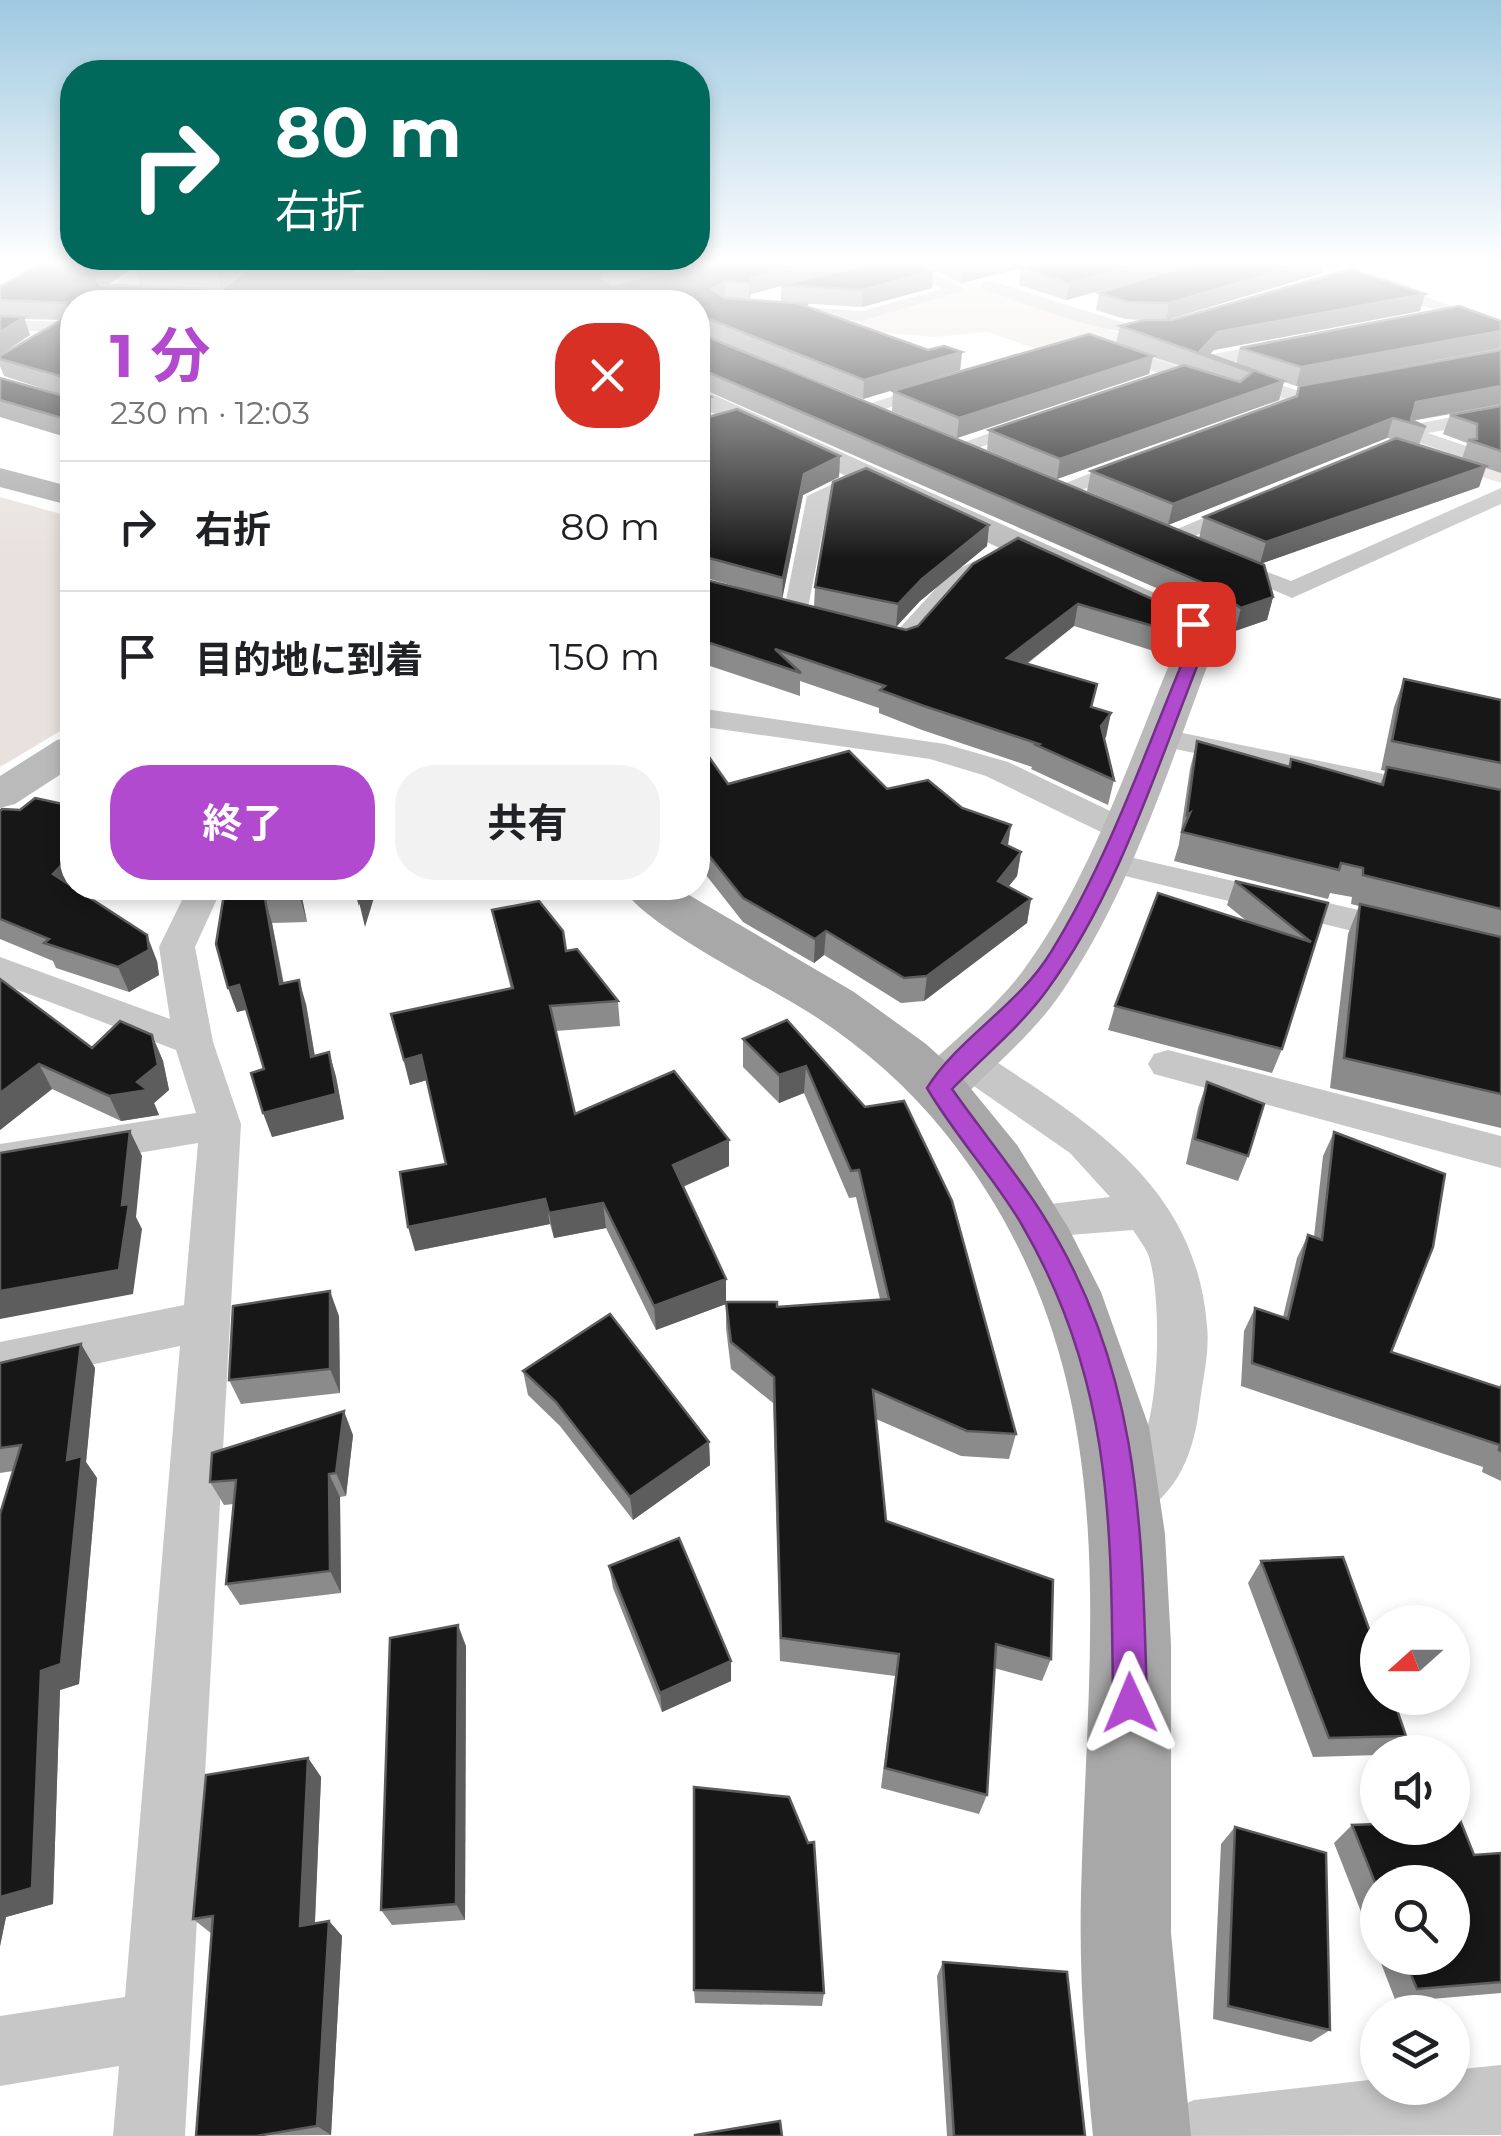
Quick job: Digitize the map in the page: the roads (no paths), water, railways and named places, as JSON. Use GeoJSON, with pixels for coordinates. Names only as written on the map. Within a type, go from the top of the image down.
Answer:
{"type":"FeatureCollection","features":[{"type":"Feature","properties":{"kind":"main road"},"geometry":{"type":"LineString","coordinates":[[0,477],[60,494]]}},
{"type":"Feature","properties":{"kind":"main road"},"geometry":{"type":"LineString","coordinates":[[665,900],[952,1075],[1032,1220],[1089,1338],[1114,1427],[1124,1497],[1130,1703],[1128,2020],[1142,2136]]}},
{"type":"Feature","properties":{"kind":"street"},"geometry":{"type":"LineString","coordinates":[[1141,361],[1284,408],[1266,415]]}},
{"type":"Feature","properties":{"kind":"street"},"geometry":{"type":"LineString","coordinates":[[1215,361],[1209,367],[1295,396],[1370,382]]}},
{"type":"Feature","properties":{"kind":"street"},"geometry":{"type":"LineString","coordinates":[[1142,386],[1180,374]]}},
{"type":"Feature","properties":{"kind":"street"},"geometry":{"type":"LineString","coordinates":[[892,423],[852,406],[974,376]]}},
{"type":"Feature","properties":{"kind":"street"},"geometry":{"type":"LineString","coordinates":[[710,407],[727,422],[869,474],[1199,628],[1198,644],[1114,845],[1062,953],[1037,989],[952,1075],[1084,1142],[1144,1212],[1171,1251],[1184,1328],[1171,1432],[1152,1474],[1124,1497]]}},
{"type":"Feature","properties":{"kind":"street"},"geometry":{"type":"LineString","coordinates":[[988,464],[946,446],[1067,412]]}},
{"type":"Feature","properties":{"kind":"street"},"geometry":{"type":"LineString","coordinates":[[1501,414],[1417,430],[1419,438],[1501,465]]}},
{"type":"Feature","properties":{"kind":"street"},"geometry":{"type":"LineString","coordinates":[[1086,506],[1046,488],[1160,453]]}},
{"type":"Feature","properties":{"kind":"street"},"geometry":{"type":"LineString","coordinates":[[1407,453],[1501,483]]}},
{"type":"Feature","properties":{"kind":"street"},"geometry":{"type":"LineString","coordinates":[[710,591],[805,619],[818,496],[869,474]]}},
{"type":"Feature","properties":{"kind":"street"},"geometry":{"type":"LineString","coordinates":[[1268,497],[1158,536],[1292,590],[1501,495]]}},
{"type":"Feature","properties":{"kind":"street"},"geometry":{"type":"LineString","coordinates":[[849,629],[903,642],[959,578],[1021,545]]}},
{"type":"Feature","properties":{"kind":"street"},"geometry":{"type":"LineString","coordinates":[[710,719],[934,750],[997,770],[1114,845],[1501,955]]}},
{"type":"Feature","properties":{"kind":"street"},"geometry":{"type":"LineString","coordinates":[[1158,737],[1501,808]]}},
{"type":"Feature","properties":{"kind":"street"},"geometry":{"type":"LineString","coordinates":[[0,794],[60,756]]}},
{"type":"Feature","properties":{"kind":"street"},"geometry":{"type":"LineString","coordinates":[[150,2136],[220,1124],[193,1042],[177,948],[200,900]]}},
{"type":"Feature","properties":{"kind":"street"},"geometry":{"type":"LineString","coordinates":[[0,969],[193,1042]]}},
{"type":"Feature","properties":{"kind":"street"},"geometry":{"type":"LineString","coordinates":[[1168,1064],[1501,1152]]}},
{"type":"Feature","properties":{"kind":"street"},"geometry":{"type":"LineString","coordinates":[[0,1160],[220,1124]]}},
{"type":"Feature","properties":{"kind":"street"},"geometry":{"type":"LineString","coordinates":[[1032,1220],[1144,1212]]}},
{"type":"Feature","properties":{"kind":"street"},"geometry":{"type":"LineString","coordinates":[[0,1363],[207,1320]]}},
{"type":"Feature","properties":{"kind":"street"},"geometry":{"type":"LineString","coordinates":[[0,2051],[157,2026]]}},
{"type":"Feature","properties":{"kind":"street"},"geometry":{"type":"LineString","coordinates":[[1194,2136],[1501,2100]]}}]}
